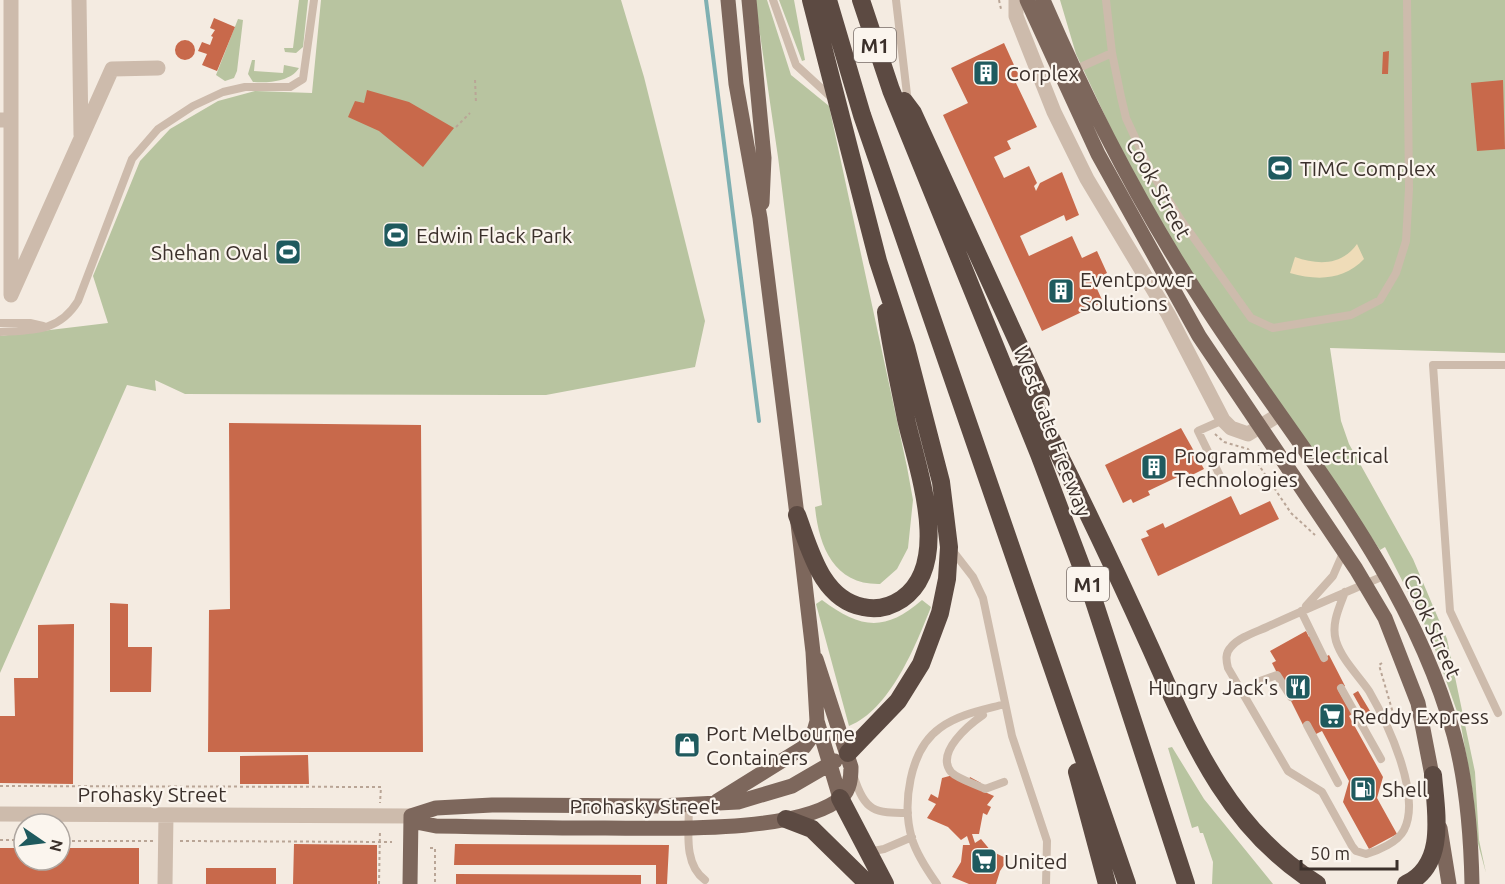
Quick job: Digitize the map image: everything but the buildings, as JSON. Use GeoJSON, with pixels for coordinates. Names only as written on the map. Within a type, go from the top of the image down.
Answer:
{"type":"FeatureCollection","features":[{"type":"Feature","properties":{"kind":"highway"},"geometry":{"type":"LineString","coordinates":[[811,0],[878,261],[906,347],[941,482],[949,547],[947,579],[940,613],[921,664],[898,701],[849,760]]}},
{"type":"Feature","properties":{"kind":"highway","name":"M1"},"geometry":{"type":"LineString","coordinates":[[828,0],[862,115],[1127,884]]}},
{"type":"Feature","properties":{"kind":"highway","name":"West Gate Freeway"},"geometry":{"type":"LineString","coordinates":[[861,0],[891,90],[973,290],[1091,592],[1186,884]]}},
{"type":"Feature","properties":{"kind":"highway"},"geometry":{"type":"LineString","coordinates":[[891,90],[908,104],[1036,384],[1125,567],[1151,628],[1151,650]]}},
{"type":"Feature","properties":{"kind":"highway"},"geometry":{"type":"LineString","coordinates":[[797,515],[827,584],[848,602],[864,608],[887,607],[907,595],[920,579],[926,566],[928,543],[923,488],[890,345],[878,261]]}},
{"type":"Feature","properties":{"kind":"highway"},"geometry":{"type":"LineString","coordinates":[[973,290],[1044,425],[1151,650],[1189,737],[1220,788],[1258,835],[1317,884]]}},
{"type":"Feature","properties":{"kind":"highway","name":"M1"},"geometry":{"type":"LineString","coordinates":[[1045,649],[1107,884]]}},
{"type":"Feature","properties":{"kind":"highway"},"geometry":{"type":"LineString","coordinates":[[1406,884],[1423,872],[1432,857],[1436,824],[1433,775]]}},
{"type":"Feature","properties":{"kind":"highway"},"geometry":{"type":"LineString","coordinates":[[840,798],[885,884]]}},
{"type":"Feature","properties":{"kind":"highway"},"geometry":{"type":"LineString","coordinates":[[786,819],[812,829],[868,884]]}},
{"type":"Feature","properties":{"kind":"main road"},"geometry":{"type":"LineString","coordinates":[[728,0],[736,84],[760,218],[797,515],[813,652],[816,721],[840,798]]}},
{"type":"Feature","properties":{"kind":"main road"},"geometry":{"type":"LineString","coordinates":[[749,0],[764,158],[760,218]]}},
{"type":"Feature","properties":{"kind":"main road","name":"Cook Street"},"geometry":{"type":"LineString","coordinates":[[1027,0],[1064,85],[1142,235],[1205,345],[1344,550],[1390,629],[1412,684],[1423,720],[1449,884]]}},
{"type":"Feature","properties":{"kind":"main road","name":"Cook Street"},"geometry":{"type":"LineString","coordinates":[[1043,0],[1074,70],[1158,231],[1217,324],[1387,575],[1426,656],[1454,735],[1466,799],[1472,884]]}},
{"type":"Feature","properties":{"kind":"main road"},"geometry":{"type":"LineString","coordinates":[[813,652],[849,760],[849,786],[840,798]]}},
{"type":"Feature","properties":{"kind":"main road"},"geometry":{"type":"LineString","coordinates":[[710,804],[746,785],[804,747],[813,735],[816,721]]}},
{"type":"Feature","properties":{"kind":"main road","name":"Prohasky Street"},"geometry":{"type":"LineString","coordinates":[[411,816],[436,807],[690,805],[738,802],[773,793],[829,766],[849,760]]}},
{"type":"Feature","properties":{"kind":"main road","name":"Prohasky Street"},"geometry":{"type":"LineString","coordinates":[[411,816],[421,823],[436,826],[742,826],[786,819],[840,798]]}},
{"type":"Feature","properties":{"kind":"main road"},"geometry":{"type":"LineString","coordinates":[[410,884],[411,816]]}},
{"type":"Feature","properties":{"kind":"street"},"geometry":{"type":"LineString","coordinates":[[11,0],[5,120],[11,295],[112,69],[158,68]]}},
{"type":"Feature","properties":{"kind":"street"},"geometry":{"type":"LineString","coordinates":[[79,0],[81,141]]}},
{"type":"Feature","properties":{"kind":"street"},"geometry":{"type":"LineString","coordinates":[[1016,0],[1016,16],[1054,112],[1087,179],[1193,357],[1223,420],[1231,428],[1248,434],[1280,414]]}},
{"type":"Feature","properties":{"kind":"street","name":"Cook Street"},"geometry":{"type":"LineString","coordinates":[[1116,227],[1142,235]]}},
{"type":"Feature","properties":{"kind":"street","name":"Prohasky Street"},"geometry":{"type":"LineString","coordinates":[[0,814],[411,816]]}},
{"type":"Feature","properties":{"kind":"street"},"geometry":{"type":"LineString","coordinates":[[165,884],[166,814]]}},
{"type":"Feature","properties":{"kind":"lane"},"geometry":{"type":"LineString","coordinates":[[0,332],[37,330],[66,318],[78,301],[132,159],[158,129],[193,106],[223,92],[245,87],[290,87],[303,79],[314,0]]}},
{"type":"Feature","properties":{"kind":"lane"},"geometry":{"type":"LineString","coordinates":[[772,0],[796,65],[837,102]]}},
{"type":"Feature","properties":{"kind":"lane"},"geometry":{"type":"LineString","coordinates":[[896,0],[908,104]]}},
{"type":"Feature","properties":{"kind":"lane"},"geometry":{"type":"LineString","coordinates":[[1106,0],[1112,54],[1126,118],[1150,170],[1181,220],[1251,318],[1273,328],[1297,326],[1351,315],[1380,300],[1396,273],[1406,241],[1409,189],[1407,0]]}},
{"type":"Feature","properties":{"kind":"lane"},"geometry":{"type":"LineString","coordinates":[[1074,70],[1112,54]]}},
{"type":"Feature","properties":{"kind":"lane"},"geometry":{"type":"LineString","coordinates":[[0,323],[30,323],[43,326]]}},
{"type":"Feature","properties":{"kind":"lane"},"geometry":{"type":"LineString","coordinates":[[1498,713],[1450,610],[1432,365],[1505,365]]}},
{"type":"Feature","properties":{"kind":"lane"},"geometry":{"type":"LineString","coordinates":[[1221,478],[1197,431],[1223,420]]}},
{"type":"Feature","properties":{"kind":"lane"},"geometry":{"type":"LineString","coordinates":[[949,547],[973,577],[982,598],[996,651],[1012,736],[1047,841],[1046,884]]}},
{"type":"Feature","properties":{"kind":"lane"},"geometry":{"type":"LineString","coordinates":[[1301,611],[1333,576],[1344,550]]}},
{"type":"Feature","properties":{"kind":"lane"},"geometry":{"type":"LineString","coordinates":[[1345,592],[1334,624],[1336,641],[1380,712],[1401,764],[1408,800],[1407,821],[1402,834],[1372,853],[1361,854],[1356,851],[1322,792],[1288,771],[1228,668],[1227,654],[1237,641],[1301,611],[1345,592],[1387,575]]}},
{"type":"Feature","properties":{"kind":"lane"},"geometry":{"type":"LineString","coordinates":[[1301,611],[1324,658]]}},
{"type":"Feature","properties":{"kind":"lane"},"geometry":{"type":"LineString","coordinates":[[1260,681],[1277,675],[1291,696]]}},
{"type":"Feature","properties":{"kind":"lane"},"geometry":{"type":"LineString","coordinates":[[1341,688],[1381,759]]}},
{"type":"Feature","properties":{"kind":"lane"},"geometry":{"type":"LineString","coordinates":[[937,884],[912,837],[908,813],[914,771],[930,738],[939,728],[955,719],[1005,704]]}},
{"type":"Feature","properties":{"kind":"lane"},"geometry":{"type":"LineString","coordinates":[[983,715],[965,727],[956,738],[948,754],[949,766],[951,772],[985,789],[1004,782]]}},
{"type":"Feature","properties":{"kind":"lane"},"geometry":{"type":"LineString","coordinates":[[1307,725],[1338,783]]}},
{"type":"Feature","properties":{"kind":"lane"},"geometry":{"type":"LineString","coordinates":[[849,760],[858,790],[872,809],[885,813],[908,813]]}},
{"type":"Feature","properties":{"kind":"lane"},"geometry":{"type":"LineString","coordinates":[[690,805],[691,862],[696,873],[705,880]]}},
{"type":"Feature","properties":{"kind":"lane"},"geometry":{"type":"LineString","coordinates":[[867,852],[884,849],[912,837]]}},
{"type":"Feature","properties":{"kind":"path"},"geometry":{"type":"LineString","coordinates":[[475,80],[476,103]]}},
{"type":"Feature","properties":{"kind":"path"},"geometry":{"type":"LineString","coordinates":[[456,128],[470,113]]}},
{"type":"Feature","properties":{"kind":"path"},"geometry":{"type":"LineString","coordinates":[[1382,663],[1379,664],[1394,713],[1388,716]]}},
{"type":"Feature","properties":{"kind":"path"},"geometry":{"type":"LineString","coordinates":[[0,786],[381,787],[380,884]]}},
{"type":"Feature","properties":{"kind":"path"},"geometry":{"type":"LineString","coordinates":[[72,841],[380,840],[392,842]]}},
{"type":"Feature","properties":{"kind":"path"},"geometry":{"type":"LineString","coordinates":[[430,848],[435,848],[435,884]]}},
{"type":"Feature","properties":{"kind":"green space"},"geometry":{"type":"Polygon","coordinates":[[[299,0],[308,0],[303,47],[296,53],[285,52],[284,48],[293,48],[299,0]]]}},
{"type":"Feature","properties":{"kind":"green space","name":"Edwin Flack Park"},"geometry":{"type":"Polygon","coordinates":[[[321,0],[621,0],[644,77],[705,321],[695,367],[546,395],[185,394],[155,380],[156,391],[127,385],[0,673],[0,336],[108,323],[93,276],[140,161],[170,129],[218,101],[255,91],[312,93],[321,0]]]}},
{"type":"Feature","properties":{"kind":"green space"},"geometry":{"type":"Polygon","coordinates":[[[755,0],[767,0],[791,75],[829,106],[907,467],[913,500],[908,548],[897,569],[880,584],[864,583],[841,571],[825,550],[817,522],[815,507],[822,505],[778,157],[755,0]]]}},
{"type":"Feature","properties":{"kind":"green space"},"geometry":{"type":"Polygon","coordinates":[[[779,0],[794,0],[805,60],[802,61],[779,0]]]}},
{"type":"Feature","properties":{"kind":"green space","name":"TIMC Complex"},"geometry":{"type":"Polygon","coordinates":[[[1060,0],[1505,0],[1505,353],[1330,348],[1341,421],[1349,444],[1413,559],[1447,639],[1475,772],[1479,840],[1486,873],[1477,840],[1473,794],[1460,720],[1430,635],[1385,547],[1380,550],[1151,214],[1076,54],[1060,0]]]}},
{"type":"Feature","properties":{"kind":"green space"},"geometry":{"type":"Polygon","coordinates":[[[238,19],[243,20],[237,71],[234,78],[225,81],[216,75],[238,19]]]}},
{"type":"Feature","properties":{"kind":"green space"},"geometry":{"type":"Polygon","coordinates":[[[252,60],[255,60],[254,71],[283,73],[284,65],[299,68],[284,79],[272,82],[253,82],[248,74],[252,60]]]}},
{"type":"Feature","properties":{"kind":"green space"},"geometry":{"type":"Polygon","coordinates":[[[822,600],[848,616],[872,623],[896,618],[922,600],[931,607],[900,675],[889,691],[864,718],[849,726],[816,604],[822,600]]]}},
{"type":"Feature","properties":{"kind":"green space"},"geometry":{"type":"Polygon","coordinates":[[[1172,747],[1204,799],[1273,884],[1212,884],[1213,862],[1203,833],[1200,833],[1198,826],[1192,828],[1168,748],[1172,747]]]}},
{"type":"Feature","properties":{"kind":"sand"},"geometry":{"type":"Polygon","coordinates":[[[1357,244],[1364,259],[1339,275],[1320,278],[1290,273],[1295,257],[1329,262],[1344,256],[1357,244]]]}},
{"type":"Feature","properties":{"kind":"waterway"},"geometry":{"type":"LineString","coordinates":[[706,0],[759,421]]}},
{"type":"Feature","properties":{"kind":"place","name":"Corplex"},"geometry":{"type":"Point","coordinates":[986,73]}},
{"type":"Feature","properties":{"kind":"place","name":"TIMC Complex"},"geometry":{"type":"Point","coordinates":[1280,168]}},
{"type":"Feature","properties":{"kind":"place","name":"Edwin Flack Park"},"geometry":{"type":"Point","coordinates":[396,235]}},
{"type":"Feature","properties":{"kind":"place","name":"Shehan Oval"},"geometry":{"type":"Point","coordinates":[288,252]}},
{"type":"Feature","properties":{"kind":"place","name":"Eventpower Solutions"},"geometry":{"type":"Point","coordinates":[1061,291]}},
{"type":"Feature","properties":{"kind":"place","name":"Programmed Electrical Technologies"},"geometry":{"type":"Point","coordinates":[1154,467]}},
{"type":"Feature","properties":{"kind":"place","name":"Hungry Jack's"},"geometry":{"type":"Point","coordinates":[1298,687]}},
{"type":"Feature","properties":{"kind":"place","name":"Reddy Express"},"geometry":{"type":"Point","coordinates":[1332,716]}},
{"type":"Feature","properties":{"kind":"place","name":"Port Melbourne Containers"},"geometry":{"type":"Point","coordinates":[687,745]}},
{"type":"Feature","properties":{"kind":"place","name":"Shell"},"geometry":{"type":"Point","coordinates":[1363,789]}},
{"type":"Feature","properties":{"kind":"place","name":"United"},"geometry":{"type":"Point","coordinates":[984,861]}}]}
